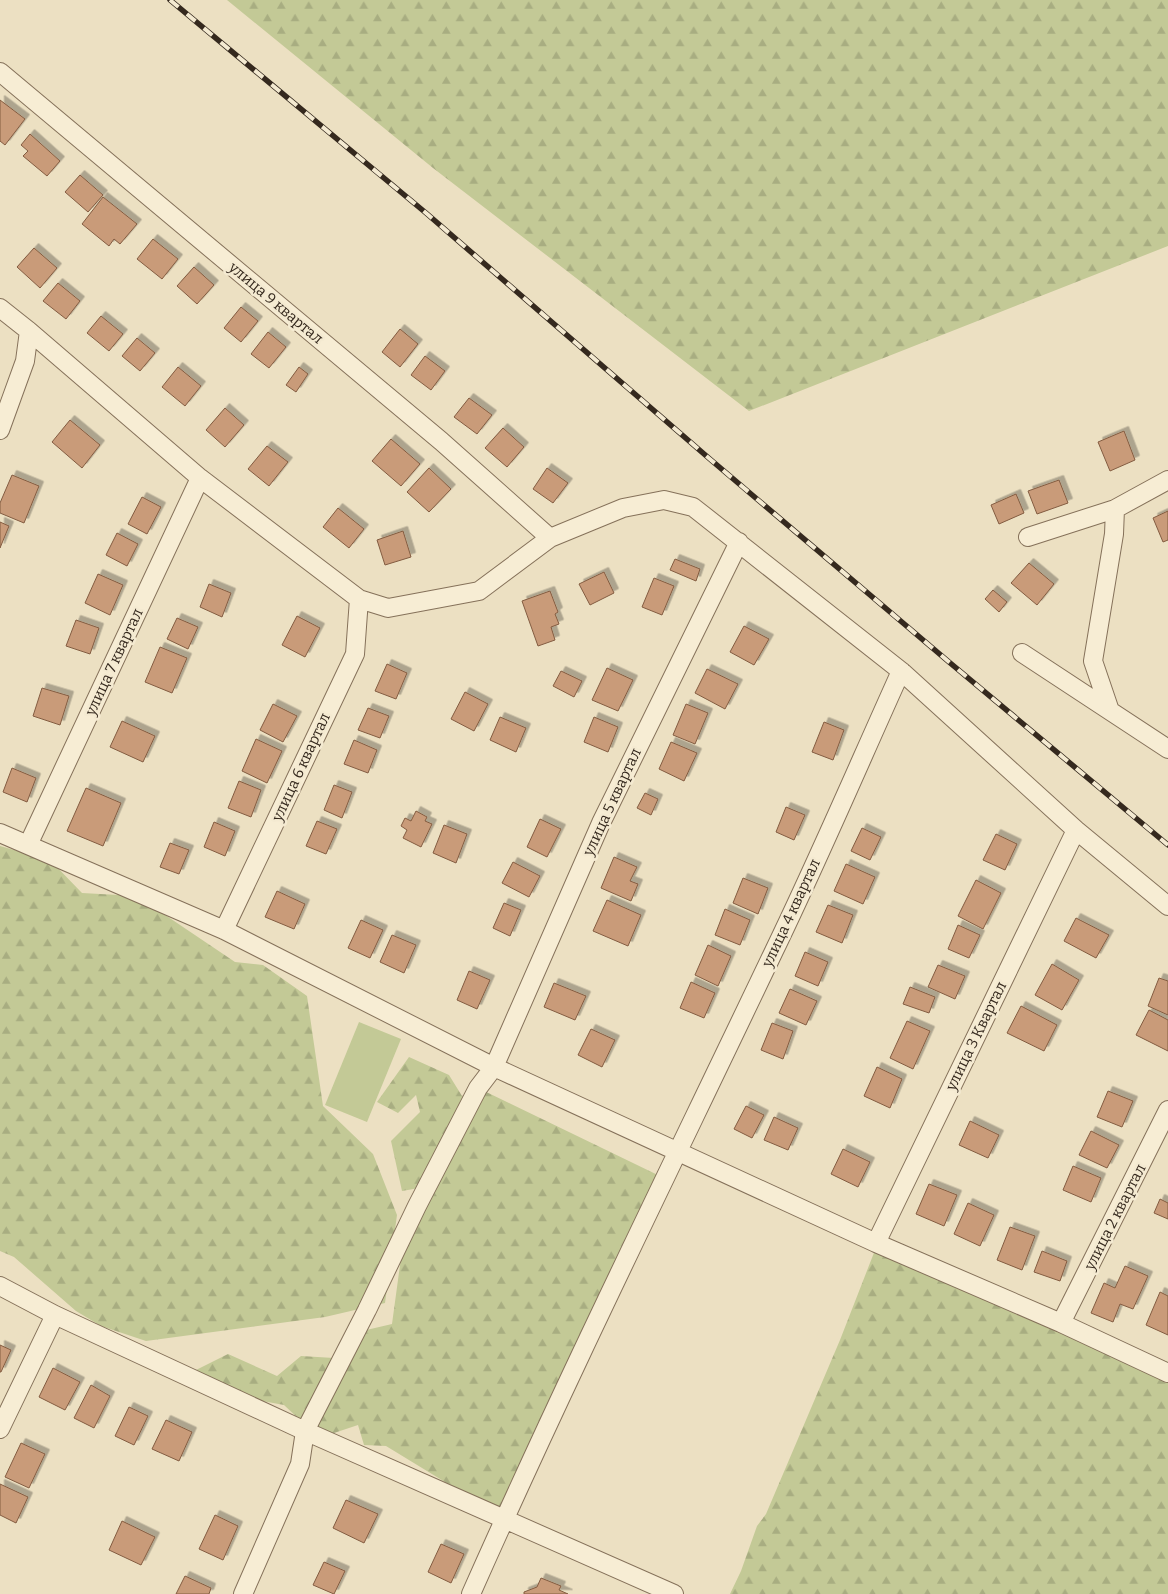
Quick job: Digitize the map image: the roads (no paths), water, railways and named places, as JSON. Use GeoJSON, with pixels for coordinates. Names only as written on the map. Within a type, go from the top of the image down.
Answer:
{"type":"FeatureCollection","features":[{"type":"Feature","properties":{"kind":"street","name":"улица 9 квартал"},"geometry":{"type":"LineString","coordinates":[[0,72],[441,441],[550,538]]}},
{"type":"Feature","properties":{"kind":"street"},"geometry":{"type":"LineString","coordinates":[[0,308],[200,478],[359,600],[388,608],[479,591],[550,538],[623,508],[664,500],[693,507],[901,671],[1076,830],[1168,906]]}},
{"type":"Feature","properties":{"kind":"street"},"geometry":{"type":"LineString","coordinates":[[0,430],[25,361],[29,331]]}},
{"type":"Feature","properties":{"kind":"street","name":"улица 7 квартал"},"geometry":{"type":"LineString","coordinates":[[28,845],[200,478]]}},
{"type":"Feature","properties":{"kind":"street"},"geometry":{"type":"LineString","coordinates":[[1028,537],[1115,509],[1168,480]]}},
{"type":"Feature","properties":{"kind":"street"},"geometry":{"type":"LineString","coordinates":[[1109,708],[1093,661],[1114,534],[1115,509]]}},
{"type":"Feature","properties":{"kind":"street","name":"улица 5 квартал"},"geometry":{"type":"LineString","coordinates":[[243,1594],[300,1464],[305,1431],[478,1088],[494,1067],[601,823],[739,542]]}},
{"type":"Feature","properties":{"kind":"street","name":"улица 6 квартал"},"geometry":{"type":"LineString","coordinates":[[224,930],[354,654],[359,600]]}},
{"type":"Feature","properties":{"kind":"street"},"geometry":{"type":"LineString","coordinates":[[1022,653],[1109,708],[1168,749]]}},
{"type":"Feature","properties":{"kind":"street","name":"улица 4 квартал"},"geometry":{"type":"LineString","coordinates":[[471,1594],[504,1518],[676,1152],[776,948],[901,671]]}},
{"type":"Feature","properties":{"kind":"street","name":"улица 3 Квартал"},"geometry":{"type":"LineString","coordinates":[[876,1243],[1076,830]]}},
{"type":"Feature","properties":{"kind":"street"},"geometry":{"type":"LineString","coordinates":[[0,833],[224,930],[494,1067],[876,1243],[1062,1323],[1168,1373]]}},
{"type":"Feature","properties":{"kind":"street","name":"улица 2 квартал"},"geometry":{"type":"LineString","coordinates":[[1062,1323],[1168,1110]]}},
{"type":"Feature","properties":{"kind":"street"},"geometry":{"type":"LineString","coordinates":[[0,1286],[55,1315],[305,1431],[674,1594]]}},
{"type":"Feature","properties":{"kind":"street"},"geometry":{"type":"LineString","coordinates":[[0,1429],[55,1315]]}},
{"type":"Feature","properties":{"kind":"railway"},"geometry":{"type":"LineString","coordinates":[[170,0],[426,213],[711,460],[1168,845]]}}]}
